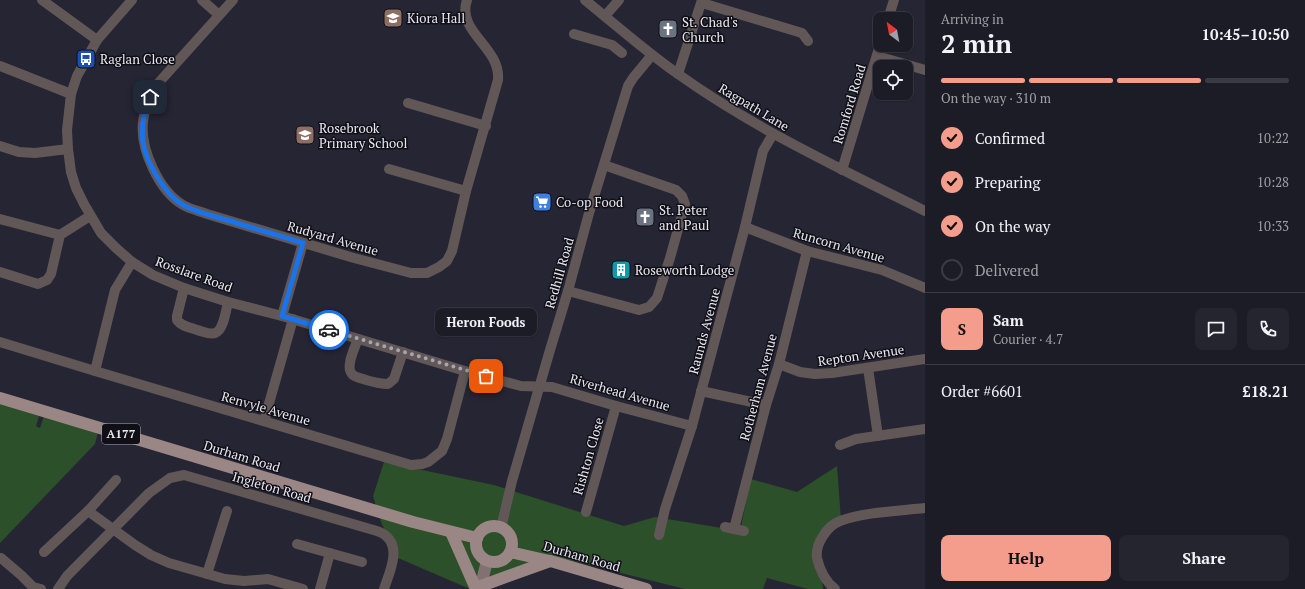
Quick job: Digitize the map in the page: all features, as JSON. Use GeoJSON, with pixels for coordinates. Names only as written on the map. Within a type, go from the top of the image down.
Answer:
{"type":"FeatureCollection","features":[{"type":"Feature","properties":{"kind":"main road","name":"Durham Road"},"geometry":{"type":"LineString","coordinates":[[0,398],[418,523],[477,538]]}},
{"type":"Feature","properties":{"kind":"main road"},"geometry":{"type":"LineString","coordinates":[[492,527],[501,528],[511,539],[512,545],[510,552],[504,559],[499,561],[487,561],[479,554],[476,548],[477,538],[485,529],[492,527]]}},
{"type":"Feature","properties":{"kind":"main road"},"geometry":{"type":"LineString","coordinates":[[451,532],[479,588],[550,561]]}},
{"type":"Feature","properties":{"kind":"main road","name":"Durham Road"},"geometry":{"type":"LineString","coordinates":[[510,552],[550,561],[646,589]]}},
{"type":"Feature","properties":{"kind":"street"},"geometry":{"type":"LineString","coordinates":[[42,0],[97,40]]}},
{"type":"Feature","properties":{"kind":"street","name":"Rosslare Road"},"geometry":{"type":"LineString","coordinates":[[132,0],[97,40],[77,76],[71,94],[67,130],[71,172],[76,188],[100,233],[132,262],[153,275],[184,288],[465,371],[524,387],[540,387]]}},
{"type":"Feature","properties":{"kind":"street"},"geometry":{"type":"LineString","coordinates":[[202,0],[219,15]]}},
{"type":"Feature","properties":{"kind":"street","name":"Rudyard Avenue"},"geometry":{"type":"LineString","coordinates":[[233,0],[153,89],[143,122],[143,142],[149,160],[162,183],[173,197],[183,205],[207,214],[411,273],[427,273],[439,267],[446,261],[452,251],[466,191],[486,126],[498,80],[499,72],[497,64],[466,21],[465,6],[467,0]]}},
{"type":"Feature","properties":{"kind":"street","name":"Ragpath Lane"},"geometry":{"type":"LineString","coordinates":[[585,0],[652,55],[714,99],[773,134],[925,211]]}},
{"type":"Feature","properties":{"kind":"street"},"geometry":{"type":"LineString","coordinates":[[605,16],[619,0]]}},
{"type":"Feature","properties":{"kind":"street"},"geometry":{"type":"LineString","coordinates":[[890,12],[894,0]]}},
{"type":"Feature","properties":{"kind":"street"},"geometry":{"type":"LineString","coordinates":[[678,74],[702,1],[802,33],[808,41]]}},
{"type":"Feature","properties":{"kind":"street"},"geometry":{"type":"LineString","coordinates":[[574,34],[614,46],[622,53]]}},
{"type":"Feature","properties":{"kind":"street"},"geometry":{"type":"LineString","coordinates":[[614,46],[626,34]]}},
{"type":"Feature","properties":{"kind":"street","name":"Romford Road"},"geometry":{"type":"LineString","coordinates":[[842,170],[878,52]]}},
{"type":"Feature","properties":{"kind":"street","name":"Redhill Road"},"geometry":{"type":"LineString","coordinates":[[501,528],[512,481],[589,213],[628,86],[652,55]]}},
{"type":"Feature","properties":{"kind":"street"},"geometry":{"type":"LineString","coordinates":[[877,56],[925,70]]}},
{"type":"Feature","properties":{"kind":"street"},"geometry":{"type":"LineString","coordinates":[[0,66],[71,94]]}},
{"type":"Feature","properties":{"kind":"street"},"geometry":{"type":"LineString","coordinates":[[408,103],[486,126]]}},
{"type":"Feature","properties":{"kind":"street","name":"Raunds Avenue"},"geometry":{"type":"LineString","coordinates":[[659,535],[692,426],[745,227],[763,151],[773,134]]}},
{"type":"Feature","properties":{"kind":"street"},"geometry":{"type":"LineString","coordinates":[[0,146],[19,152],[35,153],[68,149]]}},
{"type":"Feature","properties":{"kind":"street"},"geometry":{"type":"LineString","coordinates":[[568,290],[639,310],[649,307],[657,298],[670,258],[685,204],[682,196],[676,190],[604,165]]}},
{"type":"Feature","properties":{"kind":"street"},"geometry":{"type":"LineString","coordinates":[[389,169],[466,191]]}},
{"type":"Feature","properties":{"kind":"street"},"geometry":{"type":"LineString","coordinates":[[0,272],[38,284],[46,280],[51,274],[60,235],[90,216]]}},
{"type":"Feature","properties":{"kind":"street"},"geometry":{"type":"LineString","coordinates":[[0,219],[60,235]]}},
{"type":"Feature","properties":{"kind":"street","name":"Runcorn Avenue"},"geometry":{"type":"LineString","coordinates":[[745,227],[807,251],[882,270],[925,288]]}},
{"type":"Feature","properties":{"kind":"street"},"geometry":{"type":"LineString","coordinates":[[282,316],[303,243]]}},
{"type":"Feature","properties":{"kind":"street","name":"Rotherham Avenue"},"geometry":{"type":"LineString","coordinates":[[735,529],[766,405],[779,364],[807,251]]}},
{"type":"Feature","properties":{"kind":"street"},"geometry":{"type":"LineString","coordinates":[[95,371],[115,290],[132,262]]}},
{"type":"Feature","properties":{"kind":"street"},"geometry":{"type":"LineString","coordinates":[[184,288],[177,316],[177,320],[183,326],[210,333],[219,331],[222,326],[228,302]]}},
{"type":"Feature","properties":{"kind":"street"},"geometry":{"type":"LineString","coordinates":[[264,421],[293,319]]}},
{"type":"Feature","properties":{"kind":"street"},"geometry":{"type":"LineString","coordinates":[[358,339],[349,365],[349,370],[356,377],[376,383],[388,384],[392,382],[403,352]]}},
{"type":"Feature","properties":{"kind":"street","name":"Renvyle Avenue"},"geometry":{"type":"LineString","coordinates":[[0,342],[411,465],[428,462],[442,451],[447,439],[465,371]]}},
{"type":"Feature","properties":{"kind":"street","name":"Repton Avenue"},"geometry":{"type":"LineString","coordinates":[[779,364],[800,372],[815,374],[832,373],[925,359]]}},
{"type":"Feature","properties":{"kind":"street"},"geometry":{"type":"LineString","coordinates":[[868,368],[878,436]]}},
{"type":"Feature","properties":{"kind":"street","name":"Riverhead Avenue"},"geometry":{"type":"LineString","coordinates":[[540,387],[552,387],[692,426]]}},
{"type":"Feature","properties":{"kind":"street"},"geometry":{"type":"LineString","coordinates":[[701,391],[766,405]]}},
{"type":"Feature","properties":{"kind":"street","name":"Rishton Close"},"geometry":{"type":"LineString","coordinates":[[586,512],[616,406]]}},
{"type":"Feature","properties":{"kind":"street"},"geometry":{"type":"LineString","coordinates":[[840,445],[856,439],[925,429]]}},
{"type":"Feature","properties":{"kind":"street","name":"Ingleton Road"},"geometry":{"type":"LineString","coordinates":[[58,589],[67,576],[149,493],[170,478],[184,475],[377,531],[386,536],[391,542],[394,552],[384,589]]}},
{"type":"Feature","properties":{"kind":"street"},"geometry":{"type":"LineString","coordinates":[[44,552],[88,511],[116,480]]}},
{"type":"Feature","properties":{"kind":"street"},"geometry":{"type":"LineString","coordinates":[[835,589],[827,582],[819,568],[817,553],[821,541],[828,530],[838,522],[857,516],[925,508]]}},
{"type":"Feature","properties":{"kind":"street"},"geometry":{"type":"LineString","coordinates":[[88,511],[150,555],[169,563],[225,579],[244,581],[268,579],[303,589]]}},
{"type":"Feature","properties":{"kind":"street"},"geometry":{"type":"LineString","coordinates":[[207,574],[227,511]]}},
{"type":"Feature","properties":{"kind":"street"},"geometry":{"type":"LineString","coordinates":[[297,544],[362,562]]}},
{"type":"Feature","properties":{"kind":"street"},"geometry":{"type":"LineString","coordinates":[[320,589],[330,552]]}},
{"type":"Feature","properties":{"kind":"street"},"geometry":{"type":"LineString","coordinates":[[1,558],[33,587],[41,589]]}},
{"type":"Feature","properties":{"kind":"street"},"geometry":{"type":"LineString","coordinates":[[479,588],[487,561]]}},
{"type":"Feature","properties":{"kind":"green space"},"geometry":{"type":"Polygon","coordinates":[[[0,404],[39,416],[36,426],[40,428],[44,416],[98,432],[95,444],[0,543],[0,404]]]}},
{"type":"Feature","properties":{"kind":"green space"},"geometry":{"type":"Polygon","coordinates":[[[384,462],[494,485],[624,526],[655,517],[740,531],[751,479],[797,492],[837,466],[841,520],[818,542],[823,589],[808,589],[767,578],[763,589],[685,589],[569,560],[489,589],[470,589],[398,558],[381,522],[373,496],[384,462]]]}},
{"type":"Feature","properties":{"kind":"way so far"},"geometry":{"type":"LineString","coordinates":[[329,330],[486,376]]}},
{"type":"Feature","properties":{"kind":"place","name":"Kiora Hall"},"geometry":{"type":"Point","coordinates":[393,18]}},
{"type":"Feature","properties":{"kind":"place","name":"St. Chad's Church"},"geometry":{"type":"Point","coordinates":[668,29]}},
{"type":"Feature","properties":{"kind":"place","name":"Raglan Close"},"geometry":{"type":"Point","coordinates":[86,59]}},
{"type":"Feature","properties":{"kind":"place","name":"Rosebrook Primary School"},"geometry":{"type":"Point","coordinates":[305,135]}},
{"type":"Feature","properties":{"kind":"place","name":"Co-op Food"},"geometry":{"type":"Point","coordinates":[542,202]}},
{"type":"Feature","properties":{"kind":"place","name":"St. Peter and Paul"},"geometry":{"type":"Point","coordinates":[645,217]}},
{"type":"Feature","properties":{"kind":"place","name":"Roseworth Lodge"},"geometry":{"type":"Point","coordinates":[621,270]}},
{"type":"Feature","properties":{"kind":"place","name":"Heron Foods"},"geometry":{"type":"Point","coordinates":[486,376]}},
{"type":"Feature","properties":{"kind":"route"},"geometry":{"type":"LineString","coordinates":[[150,97],[143,122],[143,142],[149,160],[156,175],[162,183],[173,197],[183,205],[207,214],[303,243],[282,316],[329,330]]}}]}
